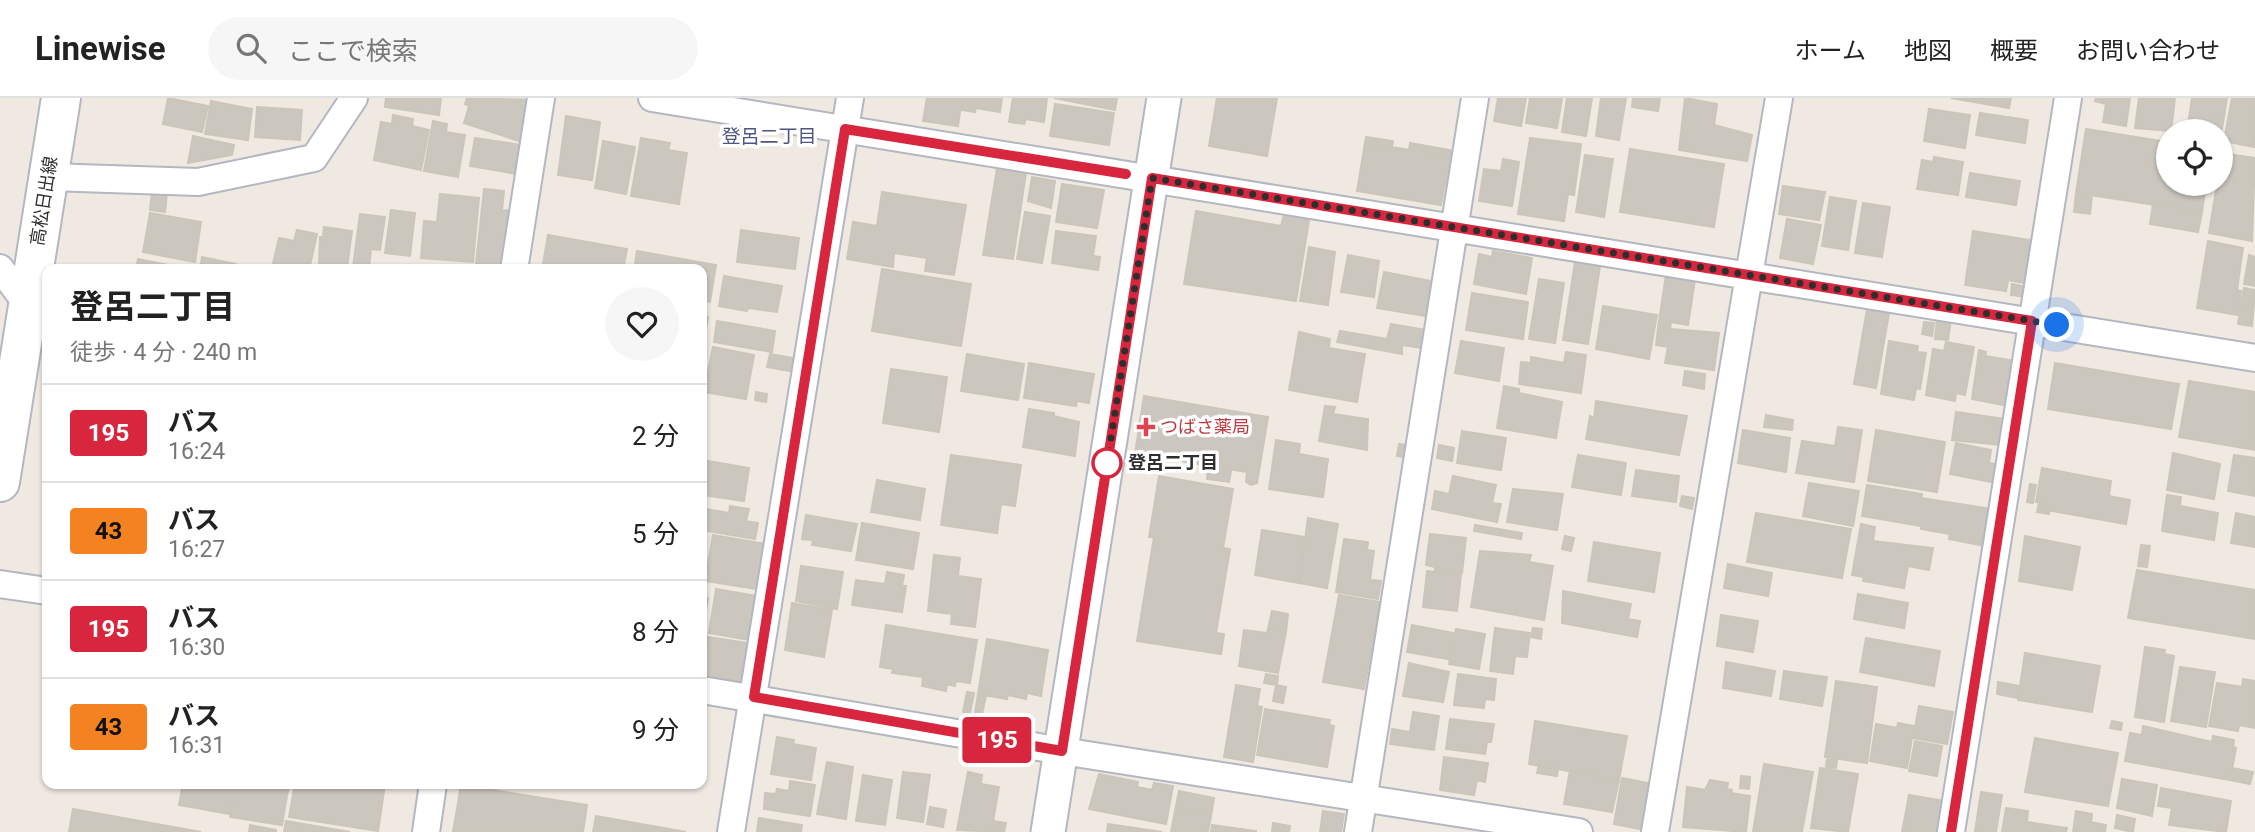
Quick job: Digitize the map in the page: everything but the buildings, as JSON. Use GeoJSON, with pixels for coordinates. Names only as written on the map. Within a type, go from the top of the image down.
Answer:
{"type":"FeatureCollection","features":[{"type":"Feature","properties":{"kind":"main road","name":"高松日出線"},"geometry":{"type":"LineString","coordinates":[[0,482],[61,98]]}},
{"type":"Feature","properties":{"kind":"street"},"geometry":{"type":"LineString","coordinates":[[49,177],[198,181],[314,158],[354,98]]}},
{"type":"Feature","properties":{"kind":"street"},"geometry":{"type":"LineString","coordinates":[[515,264],[541,98]]}},
{"type":"Feature","properties":{"kind":"street"},"geometry":{"type":"LineString","coordinates":[[652,98],[1751,274],[2255,358]]}},
{"type":"Feature","properties":{"kind":"street"},"geometry":{"type":"LineString","coordinates":[[731,832],[850,98]]}},
{"type":"Feature","properties":{"kind":"street"},"geometry":{"type":"LineString","coordinates":[[1048,832],[1164,98]]}},
{"type":"Feature","properties":{"kind":"street"},"geometry":{"type":"LineString","coordinates":[[1358,832],[1475,98]]}},
{"type":"Feature","properties":{"kind":"street"},"geometry":{"type":"LineString","coordinates":[[1655,832],[1779,98]]}},
{"type":"Feature","properties":{"kind":"street"},"geometry":{"type":"LineString","coordinates":[[1951,832],[2068,98]]}},
{"type":"Feature","properties":{"kind":"street"},"geometry":{"type":"LineString","coordinates":[[0,268],[27,304]]}},
{"type":"Feature","properties":{"kind":"street"},"geometry":{"type":"LineString","coordinates":[[0,584],[42,590]]}},
{"type":"Feature","properties":{"kind":"street"},"geometry":{"type":"LineString","coordinates":[[707,691],[1062,751],[1579,832]]}},
{"type":"Feature","properties":{"kind":"street"},"geometry":{"type":"LineString","coordinates":[[426,832],[432,789]]}},
{"type":"Feature","properties":{"kind":"bus line","name":"195"},"geometry":{"type":"LineString","coordinates":[[1126,174],[845,129],[754,697],[1062,751],[1152,178],[2032,321],[1951,832]]}},
{"type":"Feature","properties":{"kind":"place","name":"つばさ薬局"},"geometry":{"type":"Point","coordinates":[1146,427]}},
{"type":"Feature","properties":{"kind":"place","name":"登呂二丁目"},"geometry":{"type":"Point","coordinates":[1107,463]}},
{"type":"Feature","properties":{"kind":"district","name":"登呂二丁目"},"geometry":{"type":"Point","coordinates":[769,136]}},
{"type":"Feature","properties":{"kind":"route"},"geometry":{"type":"LineString","coordinates":[[1107,463],[1152,178],[2057,325]]}}]}
